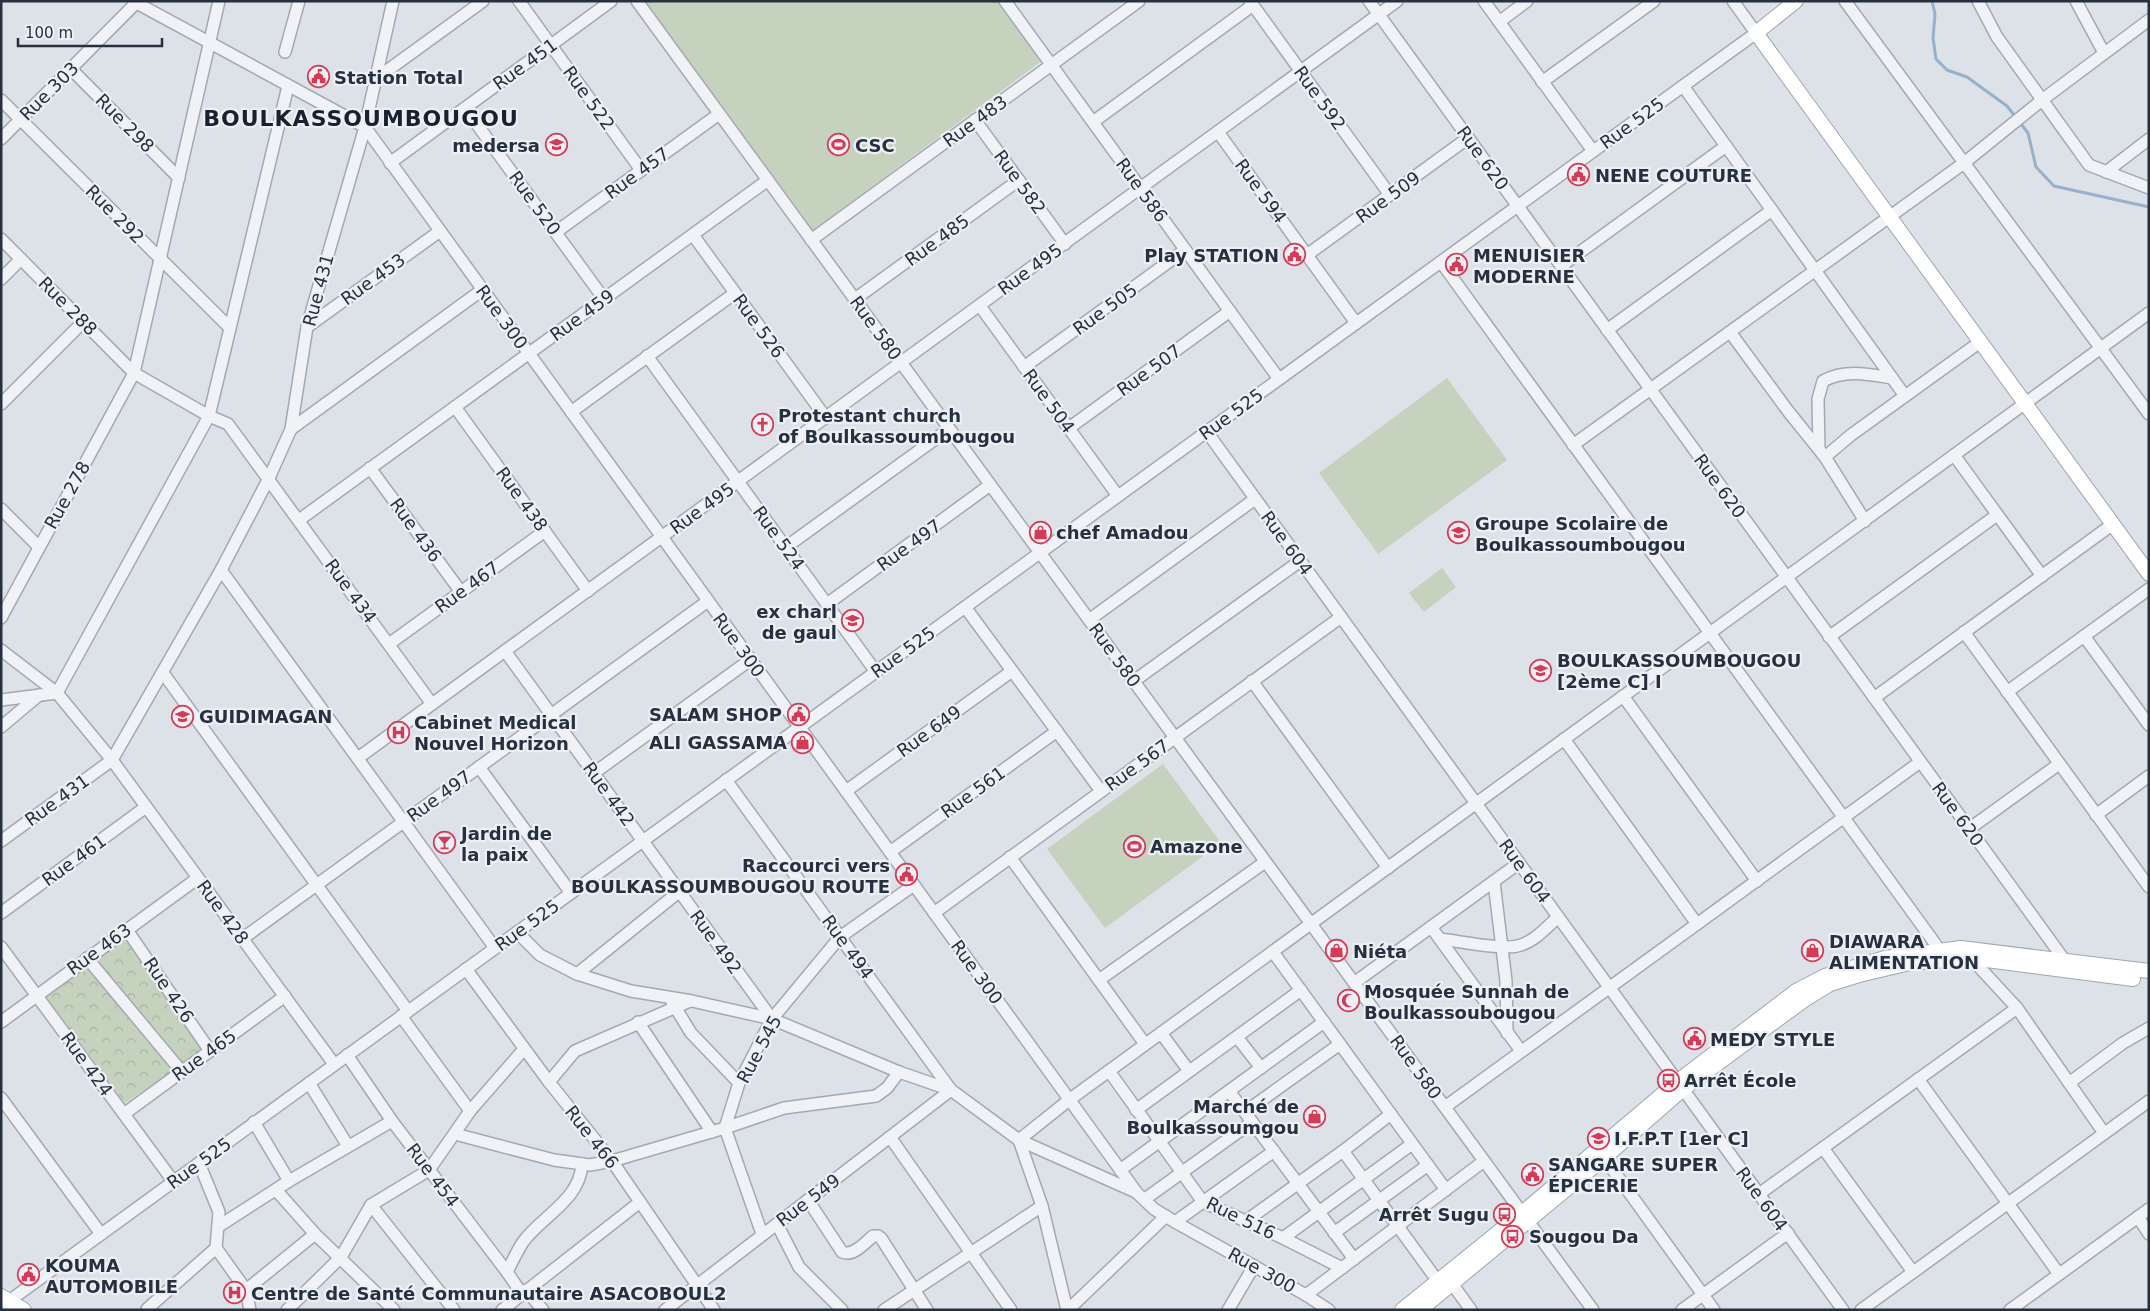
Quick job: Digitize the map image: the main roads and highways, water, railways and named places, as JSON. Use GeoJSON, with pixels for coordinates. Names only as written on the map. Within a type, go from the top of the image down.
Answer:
{"type":"FeatureCollection","features":[{"type":"Feature","properties":{"kind":"main road","name":"Rue 525"},"geometry":{"type":"LineString","coordinates":[[1796,1],[1756,33],[2149,574]]}},
{"type":"Feature","properties":{"kind":"main road"},"geometry":{"type":"LineString","coordinates":[[1402,1310],[1445,1283],[1680,1085],[1796,991],[1812,982],[1857,966],[1939,949],[1961,948],[2068,965],[2149,981]]}},
{"type":"Feature","properties":{"kind":"main road"},"geometry":{"type":"LineString","coordinates":[[1680,1085],[1830,984],[1910,963],[1972,958],[2149,971]]}},
{"type":"Feature","properties":{"kind":"main road"},"geometry":{"type":"LineString","coordinates":[[1420,1310],[1445,1283]]}},
{"type":"Feature","properties":{"kind":"main road"},"geometry":{"type":"LineString","coordinates":[[4,1302],[24,1310]]}},
{"type":"Feature","properties":{"kind":"waterway"},"geometry":{"type":"LineString","coordinates":[[1932,1],[1935,14],[1933,38],[1936,59],[1947,70],[1967,77],[2007,106],[2028,133],[2036,167],[2054,186],[2149,207]]}},
{"type":"Feature","properties":{"kind":"place","name":"Station Total"},"geometry":{"type":"Point","coordinates":[318,77]}},
{"type":"Feature","properties":{"kind":"place","name":"medersa"},"geometry":{"type":"Point","coordinates":[556,145]}},
{"type":"Feature","properties":{"kind":"place","name":"CSC"},"geometry":{"type":"Point","coordinates":[839,145]}},
{"type":"Feature","properties":{"kind":"place","name":"NENE COUTURE"},"geometry":{"type":"Point","coordinates":[1579,175]}},
{"type":"Feature","properties":{"kind":"place","name":"Play STATION"},"geometry":{"type":"Point","coordinates":[1295,255]}},
{"type":"Feature","properties":{"kind":"place","name":"MENUISIER MODERNE"},"geometry":{"type":"Point","coordinates":[1457,265]}},
{"type":"Feature","properties":{"kind":"place","name":"Protestant church of Boulkassoumbougou"},"geometry":{"type":"Point","coordinates":[762,425]}},
{"type":"Feature","properties":{"kind":"place","name":"chef Amadou"},"geometry":{"type":"Point","coordinates":[1040,532]}},
{"type":"Feature","properties":{"kind":"place","name":"Groupe Scolaire de Boulkassoumbougou"},"geometry":{"type":"Point","coordinates":[1459,533]}},
{"type":"Feature","properties":{"kind":"place","name":"ex charl de gaul"},"geometry":{"type":"Point","coordinates":[853,621]}},
{"type":"Feature","properties":{"kind":"place","name":"BOULKASSOUMBOUGOU [2ème C] I"},"geometry":{"type":"Point","coordinates":[1541,670]}},
{"type":"Feature","properties":{"kind":"place","name":"SALAM SHOP"},"geometry":{"type":"Point","coordinates":[798,714]}},
{"type":"Feature","properties":{"kind":"place","name":"GUIDIMAGAN"},"geometry":{"type":"Point","coordinates":[183,716]}},
{"type":"Feature","properties":{"kind":"place","name":"Cabinet Medical Nouvel Horizon"},"geometry":{"type":"Point","coordinates":[398,732]}},
{"type":"Feature","properties":{"kind":"place","name":"ALI GASSAMA"},"geometry":{"type":"Point","coordinates":[803,742]}},
{"type":"Feature","properties":{"kind":"place","name":"Jardin de la paix"},"geometry":{"type":"Point","coordinates":[445,843]}},
{"type":"Feature","properties":{"kind":"place","name":"Amazone"},"geometry":{"type":"Point","coordinates":[1134,846]}},
{"type":"Feature","properties":{"kind":"place","name":"Raccourci vers BOULKASSOUMBOUGOU ROUTE"},"geometry":{"type":"Point","coordinates":[906,875]}},
{"type":"Feature","properties":{"kind":"place","name":"Niéta"},"geometry":{"type":"Point","coordinates":[1337,951]}},
{"type":"Feature","properties":{"kind":"place","name":"DIAWARA ALIMENTATION"},"geometry":{"type":"Point","coordinates":[1813,951]}},
{"type":"Feature","properties":{"kind":"place","name":"Mosquée Sunnah de Boulkassoubougou"},"geometry":{"type":"Point","coordinates":[1348,1001]}},
{"type":"Feature","properties":{"kind":"place","name":"MEDY STYLE"},"geometry":{"type":"Point","coordinates":[1694,1039]}},
{"type":"Feature","properties":{"kind":"place","name":"Arrêt École"},"geometry":{"type":"Point","coordinates":[1668,1080]}},
{"type":"Feature","properties":{"kind":"place","name":"Marché de Boulkassoumgou"},"geometry":{"type":"Point","coordinates":[1315,1116]}},
{"type":"Feature","properties":{"kind":"place","name":"I.F.P.T [1er C]"},"geometry":{"type":"Point","coordinates":[1598,1138]}},
{"type":"Feature","properties":{"kind":"place","name":"SANGARE SUPER ÉPICERIE"},"geometry":{"type":"Point","coordinates":[1532,1174]}},
{"type":"Feature","properties":{"kind":"place","name":"Arrêt Sugu"},"geometry":{"type":"Point","coordinates":[1505,1214]}},
{"type":"Feature","properties":{"kind":"place","name":"Sougou Da"},"geometry":{"type":"Point","coordinates":[1513,1236]}},
{"type":"Feature","properties":{"kind":"place","name":"KOUMA AUTOMOBILE"},"geometry":{"type":"Point","coordinates":[29,1275]}},
{"type":"Feature","properties":{"kind":"place","name":"Centre de Santé Communautaire ASACOBOUL2"},"geometry":{"type":"Point","coordinates":[235,1293]}},
{"type":"Feature","properties":{"kind":"district","name":"BOULKASSOUMBOUGOU"},"geometry":{"type":"Point","coordinates":[361,118]}}]}
